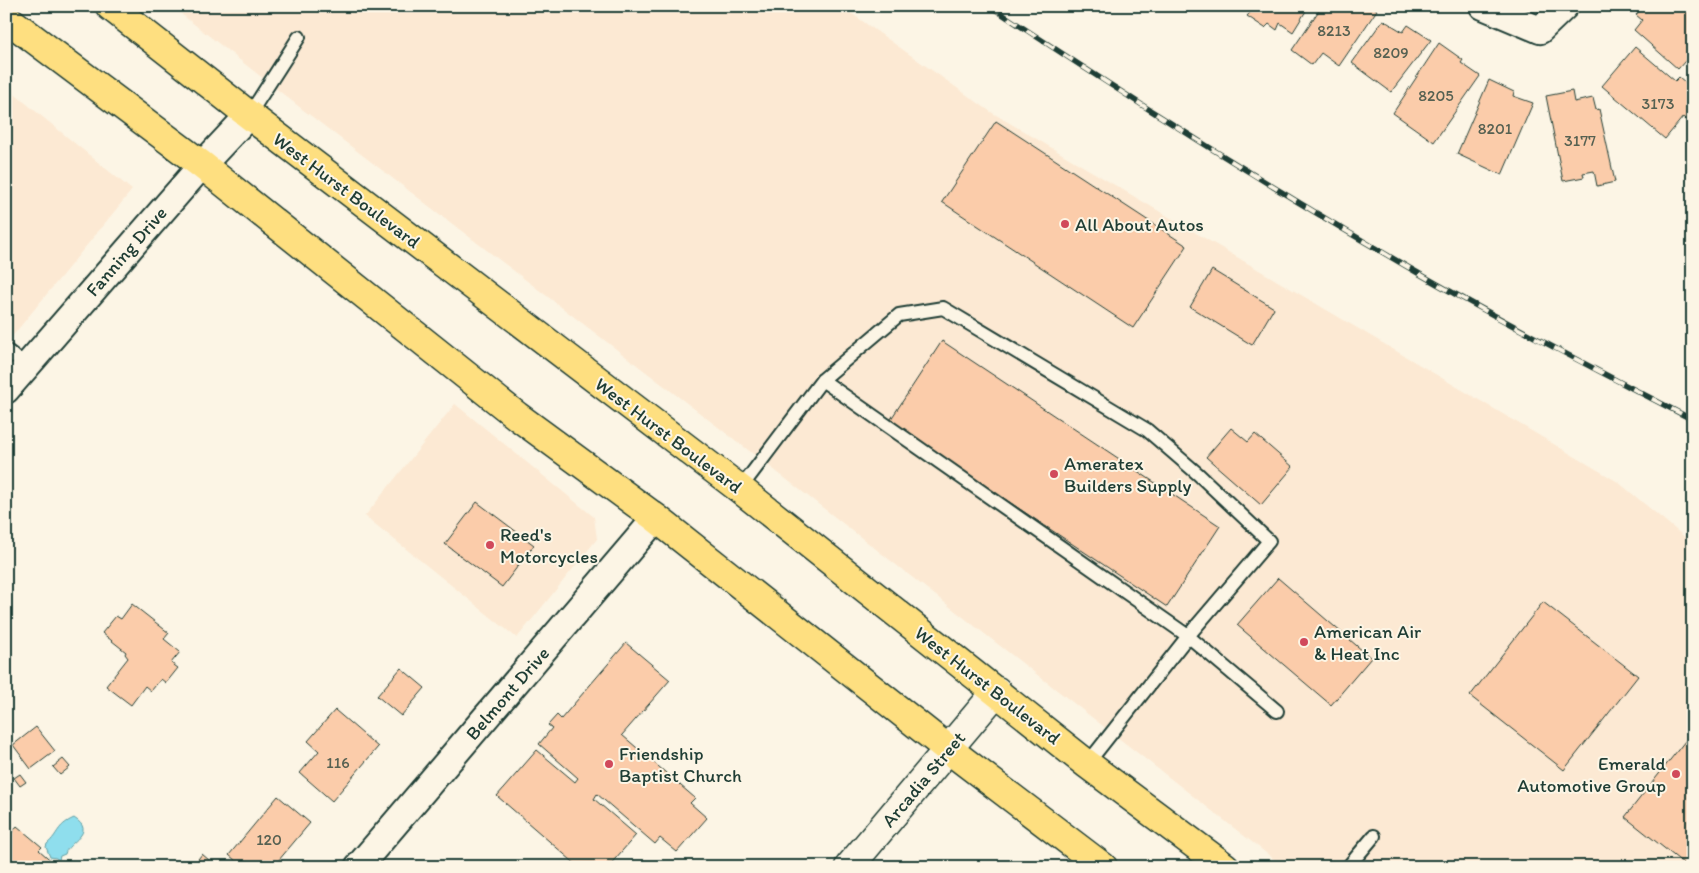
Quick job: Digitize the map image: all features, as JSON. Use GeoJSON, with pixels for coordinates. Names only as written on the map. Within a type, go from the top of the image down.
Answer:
{"type":"FeatureCollection","features":[{"type":"Feature","properties":{"kind":"main road","name":"West Hurst Boulevard"},"geometry":{"type":"LineString","coordinates":[[110,6],[249,116],[740,489],[1087,764],[1225,867]]}},
{"type":"Feature","properties":{"kind":"main road"},"geometry":{"type":"LineString","coordinates":[[6,18],[202,164],[517,416],[656,518],[948,749],[1103,867]]}},
{"type":"Feature","properties":{"kind":"street"},"geometry":{"type":"LineString","coordinates":[[1483,6],[1540,30],[1565,6]]}},
{"type":"Feature","properties":{"kind":"street","name":"Fanning Drive"},"geometry":{"type":"LineString","coordinates":[[6,390],[202,164],[249,116]]}},
{"type":"Feature","properties":{"kind":"street","name":"Belmont Drive"},"geometry":{"type":"LineString","coordinates":[[358,867],[656,518]]}},
{"type":"Feature","properties":{"kind":"street","name":"Arcadia Street"},"geometry":{"type":"LineString","coordinates":[[849,867],[997,691]]}},
{"type":"Feature","properties":{"kind":"lane"},"geometry":{"type":"LineString","coordinates":[[249,116],[299,37]]}},
{"type":"Feature","properties":{"kind":"lane"},"geometry":{"type":"LineString","coordinates":[[740,489],[822,380],[900,315],[943,308],[1147,430],[1198,474],[1269,541],[1188,636],[1087,764]]}},
{"type":"Feature","properties":{"kind":"lane"},"geometry":{"type":"LineString","coordinates":[[6,350],[26,366]]}},
{"type":"Feature","properties":{"kind":"lane"},"geometry":{"type":"LineString","coordinates":[[822,380],[1188,636],[1277,711]]}},
{"type":"Feature","properties":{"kind":"lane"},"geometry":{"type":"LineString","coordinates":[[1348,867],[1374,836]]}},
{"type":"Feature","properties":{"kind":"shaded area"},"geometry":{"type":"Polygon","coordinates":[[[171,6],[841,6],[991,112],[1618,482],[1693,544],[1693,867],[1284,867],[777,472],[302,109],[171,6]]]}},
{"type":"Feature","properties":{"kind":"shaded area"},"geometry":{"type":"Polygon","coordinates":[[[6,87],[132,190],[6,344],[6,87]]]}},
{"type":"Feature","properties":{"kind":"shaded area"},"geometry":{"type":"Polygon","coordinates":[[[455,404],[594,517],[597,539],[517,638],[365,516],[455,404]]]}},
{"type":"Feature","properties":{"kind":"water"},"geometry":{"type":"Polygon","coordinates":[[[74,818],[81,823],[82,833],[65,854],[60,856],[59,860],[50,857],[46,847],[47,844],[64,824],[74,818]]]}},
{"type":"Feature","properties":{"kind":"building"},"geometry":{"type":"Polygon","coordinates":[[[1253,6],[1309,6],[1293,32],[1280,23],[1277,30],[1269,24],[1265,28],[1247,16],[1255,7],[1253,6]]]}},
{"type":"Feature","properties":{"kind":"building"},"geometry":{"type":"Polygon","coordinates":[[[1322,6],[1372,6],[1377,10],[1339,66],[1321,53],[1312,65],[1292,50],[1322,6]]]}},
{"type":"Feature","properties":{"kind":"building"},"geometry":{"type":"Polygon","coordinates":[[[1643,6],[1684,6],[1693,14],[1693,52],[1678,69],[1634,30],[1642,20],[1636,15],[1643,6]]]}},
{"type":"Feature","properties":{"kind":"building"},"geometry":{"type":"Polygon","coordinates":[[[1383,20],[1403,32],[1408,25],[1431,40],[1391,92],[1352,63],[1383,20]]]}},
{"type":"Feature","properties":{"kind":"building"},"geometry":{"type":"Polygon","coordinates":[[[1439,43],[1463,60],[1461,63],[1480,76],[1434,142],[1393,113],[1439,43]]]}},
{"type":"Feature","properties":{"kind":"building"},"geometry":{"type":"Polygon","coordinates":[[[1635,47],[1675,81],[1679,77],[1693,89],[1693,125],[1683,117],[1665,139],[1602,86],[1635,47]]]}},
{"type":"Feature","properties":{"kind":"building"},"geometry":{"type":"Polygon","coordinates":[[[1489,80],[1514,92],[1513,96],[1533,103],[1502,175],[1457,154],[1489,80]]]}},
{"type":"Feature","properties":{"kind":"building"},"geometry":{"type":"Polygon","coordinates":[[[1572,91],[1574,102],[1593,98],[1596,110],[1599,109],[1615,182],[1597,186],[1594,171],[1583,173],[1584,177],[1563,181],[1546,96],[1572,91]]]}},
{"type":"Feature","properties":{"kind":"building","name":"All About Autos"},"geometry":{"type":"Polygon","coordinates":[[[996,121],[1187,246],[1133,328],[942,202],[996,121]]]}},
{"type":"Feature","properties":{"kind":"building"},"geometry":{"type":"Polygon","coordinates":[[[1212,270],[1274,308],[1252,345],[1190,307],[1212,270]]]}},
{"type":"Feature","properties":{"kind":"building","name":"Ameratex Builders Supply"},"geometry":{"type":"Polygon","coordinates":[[[942,341],[1220,526],[1167,607],[889,422],[942,341]]]}},
{"type":"Feature","properties":{"kind":"building"},"geometry":{"type":"Polygon","coordinates":[[[1231,428],[1248,442],[1255,434],[1293,467],[1261,505],[1206,457],[1231,428]]]}},
{"type":"Feature","properties":{"kind":"building","name":"Reed's Motorcycles"},"geometry":{"type":"Polygon","coordinates":[[[477,502],[534,545],[502,587],[445,544],[477,502]]]}},
{"type":"Feature","properties":{"kind":"building","name":"American Air & Heat Inc"},"geometry":{"type":"Polygon","coordinates":[[[1278,578],[1371,658],[1331,705],[1237,625],[1278,578]]]}},
{"type":"Feature","properties":{"kind":"building"},"geometry":{"type":"Polygon","coordinates":[[[1543,602],[1638,676],[1564,770],[1470,696],[1543,602]]]}},
{"type":"Feature","properties":{"kind":"building"},"geometry":{"type":"Polygon","coordinates":[[[132,604],[169,633],[164,639],[180,652],[171,663],[178,668],[166,683],[161,679],[151,691],[145,686],[131,705],[106,686],[128,658],[125,654],[126,652],[102,633],[116,616],[121,619],[132,604]]]}},
{"type":"Feature","properties":{"kind":"building","name":"Friendship Baptist Church"},"geometry":{"type":"Polygon","coordinates":[[[626,643],[670,680],[622,735],[695,798],[690,803],[707,818],[677,852],[660,838],[655,844],[597,794],[594,799],[636,835],[608,867],[579,867],[497,796],[537,750],[575,782],[578,778],[539,744],[552,728],[548,725],[557,715],[561,719],[626,643]]]}},
{"type":"Feature","properties":{"kind":"building"},"geometry":{"type":"Polygon","coordinates":[[[401,668],[425,688],[401,716],[377,696],[401,668]]]}},
{"type":"Feature","properties":{"kind":"building"},"geometry":{"type":"Polygon","coordinates":[[[335,710],[378,747],[332,801],[300,773],[319,751],[308,741],[335,710]]]}},
{"type":"Feature","properties":{"kind":"building"},"geometry":{"type":"Polygon","coordinates":[[[36,727],[55,751],[31,769],[13,745],[36,727]]]}},
{"type":"Feature","properties":{"kind":"building","name":"Emerald Automotive Group"},"geometry":{"type":"Polygon","coordinates":[[[1693,731],[1693,867],[1688,867],[1625,817],[1693,731]]]}},
{"type":"Feature","properties":{"kind":"building"},"geometry":{"type":"Polygon","coordinates":[[[63,759],[70,767],[60,775],[53,767],[63,759]]]}},
{"type":"Feature","properties":{"kind":"building"},"geometry":{"type":"Polygon","coordinates":[[[20,774],[26,782],[20,786],[14,778],[20,774]]]}},
{"type":"Feature","properties":{"kind":"building"},"geometry":{"type":"Polygon","coordinates":[[[278,796],[310,823],[273,867],[243,867],[229,855],[278,796]]]}},
{"type":"Feature","properties":{"kind":"building"},"geometry":{"type":"Polygon","coordinates":[[[17,826],[42,847],[39,850],[55,864],[53,867],[6,867],[6,840],[17,826]]]}},
{"type":"Feature","properties":{"kind":"building"},"geometry":{"type":"Polygon","coordinates":[[[202,854],[217,867],[192,867],[202,854]]]}},
{"type":"Feature","properties":{"kind":"railway"},"geometry":{"type":"LineString","coordinates":[[990,6],[1202,143],[1418,273],[1555,348],[1693,420]]}},
{"type":"Feature","properties":{"kind":"place","name":"All About Autos"},"geometry":{"type":"Point","coordinates":[1065,224]}},
{"type":"Feature","properties":{"kind":"place","name":"Ameratex Builders Supply"},"geometry":{"type":"Point","coordinates":[1054,474]}},
{"type":"Feature","properties":{"kind":"place","name":"Reed's Motorcycles"},"geometry":{"type":"Point","coordinates":[490,545]}},
{"type":"Feature","properties":{"kind":"place","name":"American Air & Heat Inc"},"geometry":{"type":"Point","coordinates":[1304,642]}},
{"type":"Feature","properties":{"kind":"place","name":"Friendship Baptist Church"},"geometry":{"type":"Point","coordinates":[609,764]}},
{"type":"Feature","properties":{"kind":"place","name":"Emerald Automotive Group"},"geometry":{"type":"Point","coordinates":[1676,774]}}]}
